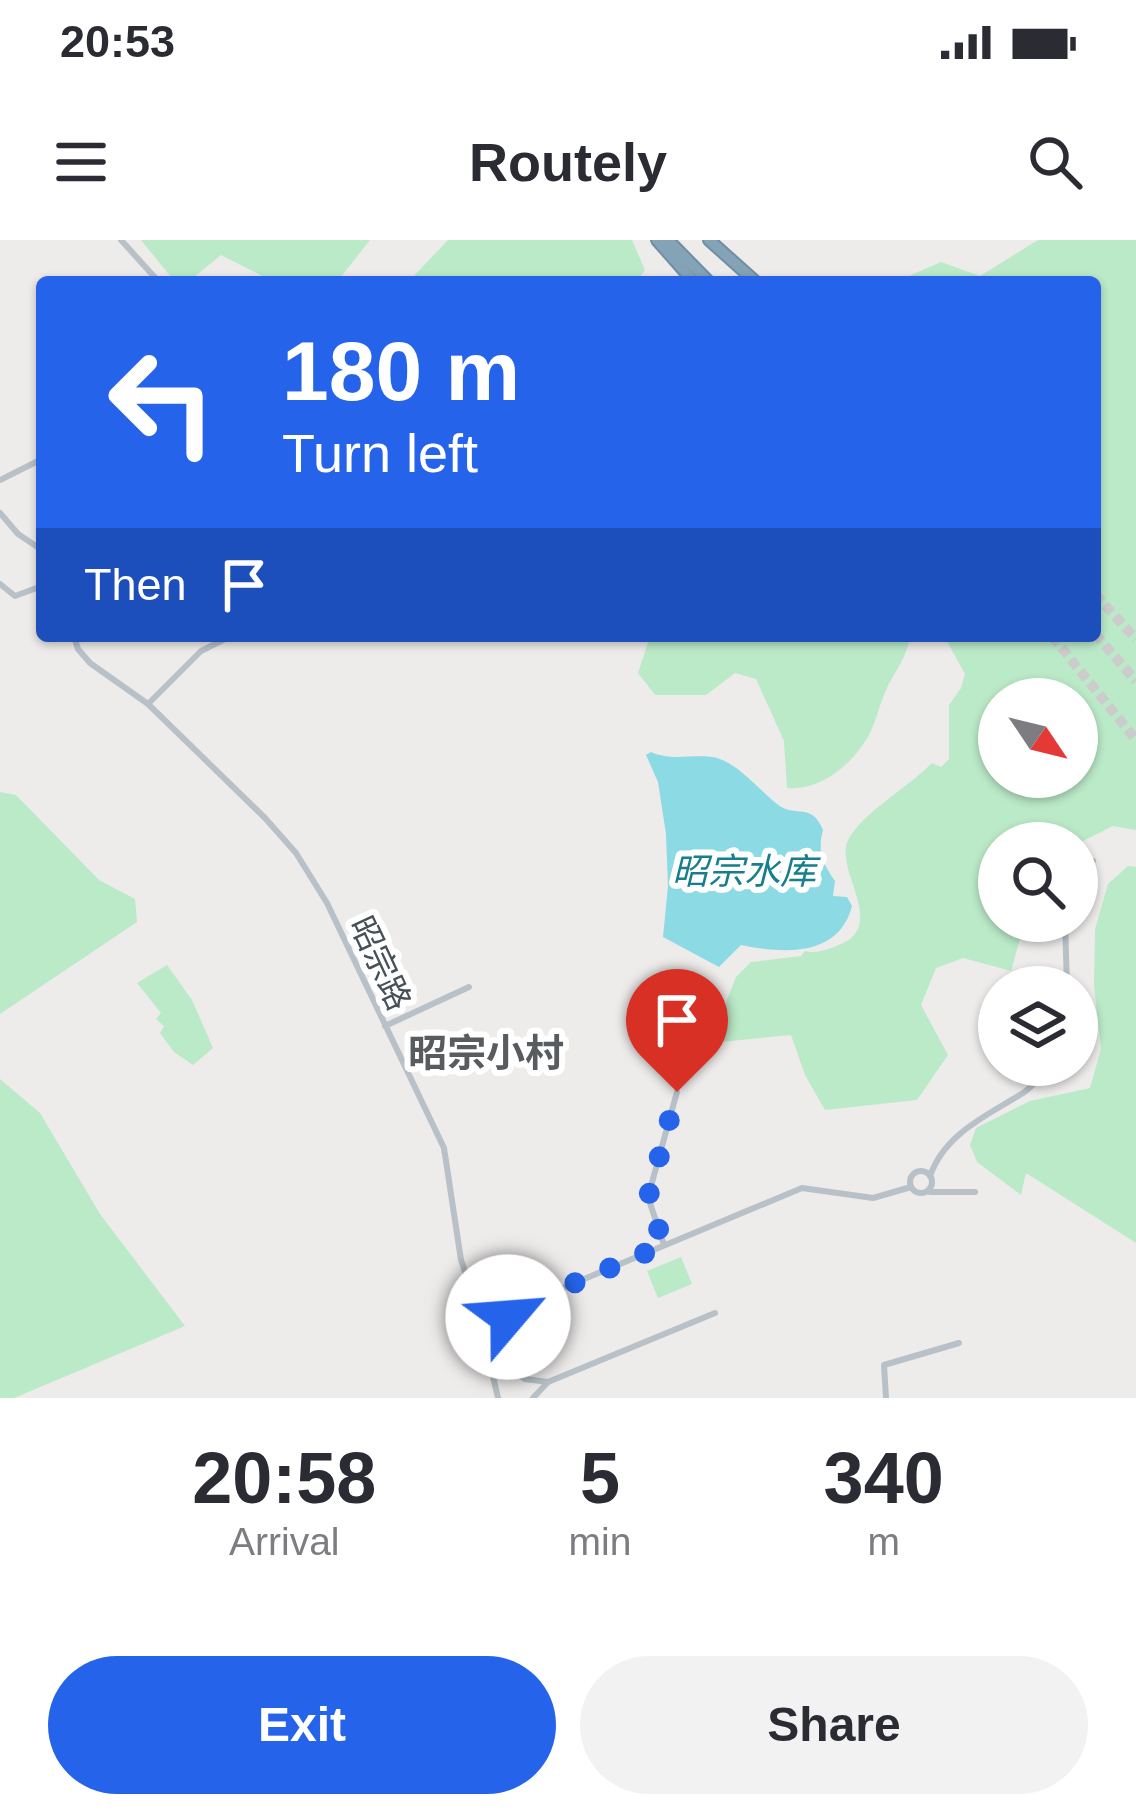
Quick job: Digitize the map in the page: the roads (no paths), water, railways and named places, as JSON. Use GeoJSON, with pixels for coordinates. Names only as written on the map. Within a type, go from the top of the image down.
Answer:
{"type":"FeatureCollection","features":[{"type":"Feature","properties":{"kind":"highway"},"geometry":{"type":"LineString","coordinates":[[657,240],[697,276]]}},
{"type":"Feature","properties":{"kind":"highway"},"geometry":{"type":"LineString","coordinates":[[668,240],[699,276]]}},
{"type":"Feature","properties":{"kind":"highway"},"geometry":{"type":"LineString","coordinates":[[709,240],[749,276]]}},
{"type":"Feature","properties":{"kind":"street"},"geometry":{"type":"LineString","coordinates":[[121,240],[154,276]]}},
{"type":"Feature","properties":{"kind":"street"},"geometry":{"type":"LineString","coordinates":[[0,480],[36,462]]}},
{"type":"Feature","properties":{"kind":"street"},"geometry":{"type":"LineString","coordinates":[[0,513],[11,528],[36,546]]}},
{"type":"Feature","properties":{"kind":"street"},"geometry":{"type":"LineString","coordinates":[[0,584],[15,596],[36,588]]}},
{"type":"Feature","properties":{"kind":"street","name":"昭宗路"},"geometry":{"type":"LineString","coordinates":[[76,642],[90,663],[148,704],[296,853],[327,903],[444,1148],[461,1260],[498,1398]]}},
{"type":"Feature","properties":{"kind":"street"},"geometry":{"type":"LineString","coordinates":[[148,704],[201,651],[219,642]]}},
{"type":"Feature","properties":{"kind":"street"},"geometry":{"type":"LineString","coordinates":[[384,1027],[469,987]]}},
{"type":"Feature","properties":{"kind":"street"},"geometry":{"type":"LineString","coordinates":[[975,1192],[916,1192],[912,1176],[935,1163],[980,1115],[1031,1086]]}},
{"type":"Feature","properties":{"kind":"street"},"geometry":{"type":"LineString","coordinates":[[664,1245],[648,1198],[677,1092]]}},
{"type":"Feature","properties":{"kind":"street"},"geometry":{"type":"LineString","coordinates":[[926,1192],[935,1163]]}},
{"type":"Feature","properties":{"kind":"street"},"geometry":{"type":"LineString","coordinates":[[921,1172],[946,1192]]}},
{"type":"Feature","properties":{"kind":"street"},"geometry":{"type":"LineString","coordinates":[[482,1327],[534,1307],[565,1287],[802,1188],[873,1198],[911,1186]]}},
{"type":"Feature","properties":{"kind":"street"},"geometry":{"type":"LineString","coordinates":[[532,1398],[548,1382],[715,1313]]}},
{"type":"Feature","properties":{"kind":"street"},"geometry":{"type":"LineString","coordinates":[[886,1398],[884,1365],[959,1343]]}},
{"type":"Feature","properties":{"kind":"street"},"geometry":{"type":"LineString","coordinates":[[488,1356],[514,1374],[548,1382]]}},
{"type":"Feature","properties":{"kind":"water","name":"昭宗水库"},"geometry":{"type":"Polygon","coordinates":[[[646,755],[725,761],[784,808],[813,816],[823,830],[821,851],[835,881],[833,896],[847,897],[852,906],[835,935],[823,943],[792,950],[741,945],[719,967],[663,937],[666,834],[658,782],[646,755]]]}},
{"type":"Feature","properties":{"kind":"tunnel"},"geometry":{"type":"LineString","coordinates":[[1101,601],[1136,639]]}},
{"type":"Feature","properties":{"kind":"tunnel"},"geometry":{"type":"LineString","coordinates":[[1101,641],[1136,681]]}},
{"type":"Feature","properties":{"kind":"tunnel"},"geometry":{"type":"LineString","coordinates":[[1057,642],[1136,740]]}},
{"type":"Feature","properties":{"kind":"district","name":"昭宗小村"},"geometry":{"type":"Point","coordinates":[486,1053]}}]}
